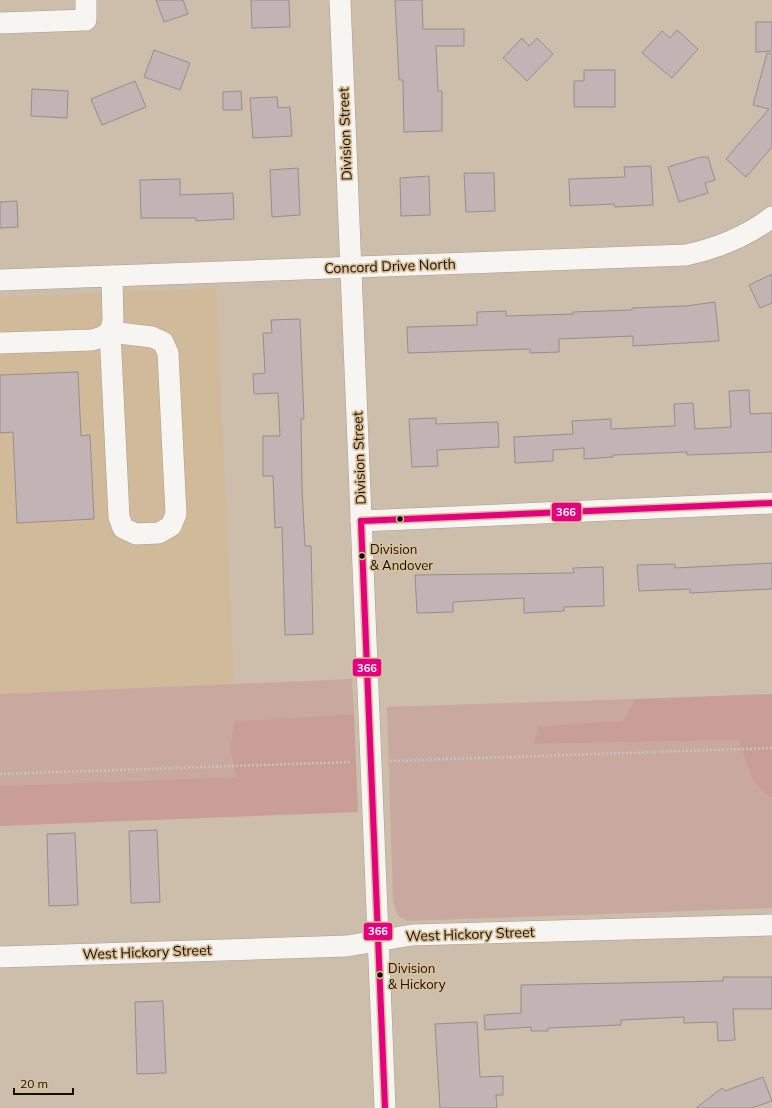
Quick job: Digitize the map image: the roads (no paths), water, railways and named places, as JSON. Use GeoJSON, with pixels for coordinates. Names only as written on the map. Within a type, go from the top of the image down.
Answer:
{"type":"FeatureCollection","features":[{"type":"Feature","properties":{"kind":"street"},"geometry":{"type":"LineString","coordinates":[[0,23],[86,20],[86,0]]}},
{"type":"Feature","properties":{"kind":"street","name":"Division Street"},"geometry":{"type":"LineString","coordinates":[[340,0],[385,1108]]}},
{"type":"Feature","properties":{"kind":"street","name":"Concord Drive North"},"geometry":{"type":"LineString","coordinates":[[0,280],[686,254],[710,250],[730,242],[755,230],[772,218]]}},
{"type":"Feature","properties":{"kind":"street"},"geometry":{"type":"LineString","coordinates":[[0,343],[92,340],[102,337],[110,332],[152,337],[163,342],[168,353],[176,514],[171,526],[159,533],[136,534],[123,528],[119,517],[110,332],[113,321],[112,276]]}},
{"type":"Feature","properties":{"kind":"street"},"geometry":{"type":"LineString","coordinates":[[361,521],[772,503]]}},
{"type":"Feature","properties":{"kind":"street","name":"West Hickory Street"},"geometry":{"type":"LineString","coordinates":[[0,957],[347,946],[420,935],[772,925]]}},
{"type":"Feature","properties":{"kind":"place","name":"Division & Andover"},"geometry":{"type":"Point","coordinates":[362,556]}},
{"type":"Feature","properties":{"kind":"place","name":"Division & Hickory"},"geometry":{"type":"Point","coordinates":[380,975]}}]}
